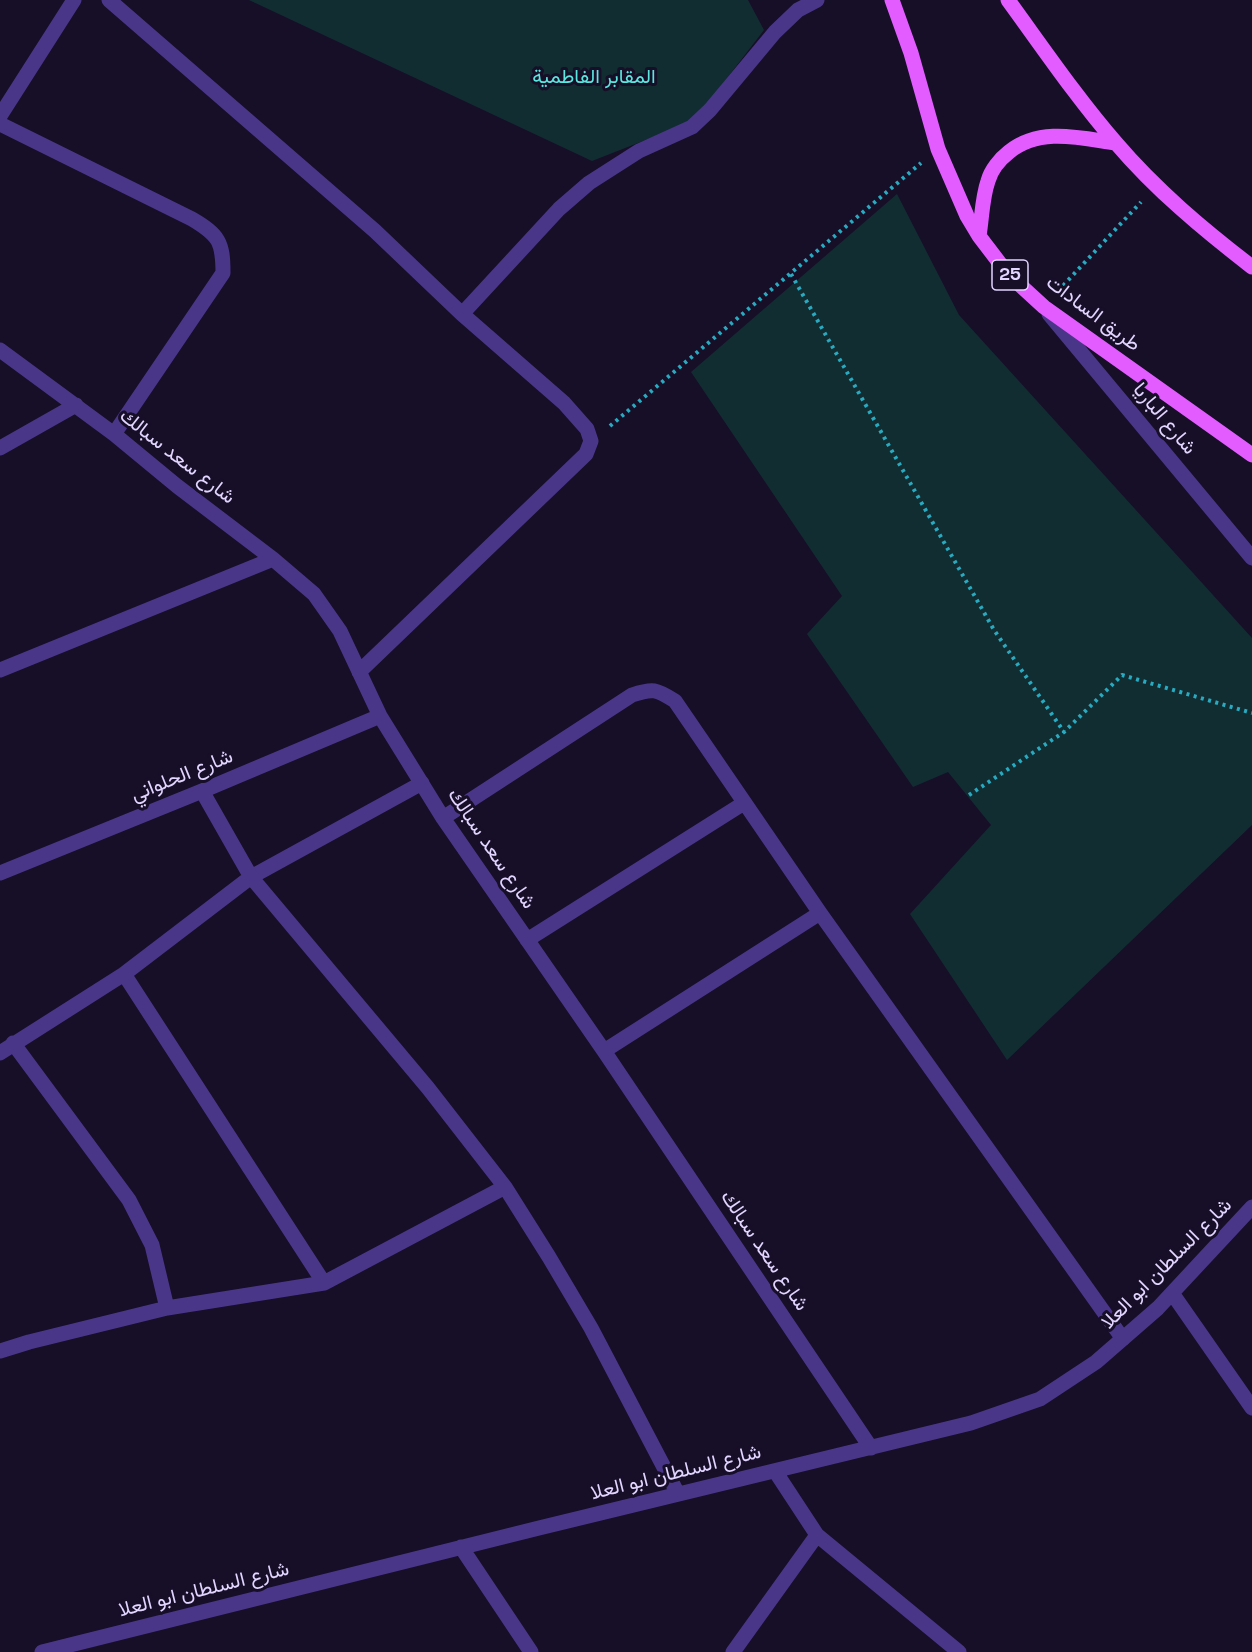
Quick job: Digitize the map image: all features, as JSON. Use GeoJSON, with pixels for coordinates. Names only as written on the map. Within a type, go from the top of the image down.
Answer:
{"type":"FeatureCollection","features":[{"type":"Feature","properties":{"kind":"main road","name":"طريق السادات"},"geometry":{"type":"LineString","coordinates":[[892,0],[938,149],[957,195],[979,236],[1008,274],[1044,307],[1252,455]]}},
{"type":"Feature","properties":{"kind":"main road"},"geometry":{"type":"LineString","coordinates":[[1008,0],[1116,143],[1156,186],[1212,236],[1252,267]]}},
{"type":"Feature","properties":{"kind":"main road"},"geometry":{"type":"LineString","coordinates":[[979,236],[988,180],[1000,159],[1019,144],[1041,136],[1065,136],[1116,143]]}},
{"type":"Feature","properties":{"kind":"street"},"geometry":{"type":"LineString","coordinates":[[0,116],[74,0]]}},
{"type":"Feature","properties":{"kind":"street"},"geometry":{"type":"LineString","coordinates":[[109,0],[375,231],[462,314],[564,403],[587,429],[591,441],[586,454],[359,672]]}},
{"type":"Feature","properties":{"kind":"street"},"geometry":{"type":"LineString","coordinates":[[462,314],[566,203],[589,183],[639,151],[692,127],[710,110],[775,32],[798,10],[817,0]]}},
{"type":"Feature","properties":{"kind":"street"},"geometry":{"type":"LineString","coordinates":[[0,124],[192,219],[211,230],[223,250],[223,273],[114,434]]}},
{"type":"Feature","properties":{"kind":"street","name":"شارع الباريا"},"geometry":{"type":"LineString","coordinates":[[1044,307],[1252,558]]}},
{"type":"Feature","properties":{"kind":"street","name":"شارع سعد سبالك"},"geometry":{"type":"LineString","coordinates":[[0,350],[114,434],[314,594],[340,631],[380,716],[443,818],[604,1051],[871,1448]]}},
{"type":"Feature","properties":{"kind":"street"},"geometry":{"type":"LineString","coordinates":[[0,448],[76,405]]}},
{"type":"Feature","properties":{"kind":"street"},"geometry":{"type":"LineString","coordinates":[[0,670],[273,559]]}},
{"type":"Feature","properties":{"kind":"street"},"geometry":{"type":"LineString","coordinates":[[443,818],[632,695],[650,689],[659,691],[675,701],[820,913],[1123,1339]]}},
{"type":"Feature","properties":{"kind":"street","name":"شارع الحلواني"},"geometry":{"type":"LineString","coordinates":[[0,873],[380,716]]}},
{"type":"Feature","properties":{"kind":"street"},"geometry":{"type":"LineString","coordinates":[[0,1053],[124,974],[251,878],[422,783]]}},
{"type":"Feature","properties":{"kind":"street"},"geometry":{"type":"LineString","coordinates":[[202,791],[251,878],[428,1088],[504,1187],[591,1328],[678,1494]]}},
{"type":"Feature","properties":{"kind":"street"},"geometry":{"type":"LineString","coordinates":[[527,940],[744,803]]}},
{"type":"Feature","properties":{"kind":"street"},"geometry":{"type":"LineString","coordinates":[[604,1051],[820,913]]}},
{"type":"Feature","properties":{"kind":"street"},"geometry":{"type":"LineString","coordinates":[[124,974],[324,1283]]}},
{"type":"Feature","properties":{"kind":"street"},"geometry":{"type":"LineString","coordinates":[[13,1043],[129,1200],[152,1245],[167,1308]]}},
{"type":"Feature","properties":{"kind":"street"},"geometry":{"type":"LineString","coordinates":[[0,1351],[167,1308],[324,1283],[504,1187]]}},
{"type":"Feature","properties":{"kind":"street","name":"شارع السلطان ابو العلا"},"geometry":{"type":"LineString","coordinates":[[42,1652],[971,1423],[1040,1399],[1096,1362],[1123,1339],[1172,1293],[1252,1207]]}},
{"type":"Feature","properties":{"kind":"street"},"geometry":{"type":"LineString","coordinates":[[1172,1293],[1252,1408]]}},
{"type":"Feature","properties":{"kind":"street"},"geometry":{"type":"LineString","coordinates":[[775,1471],[817,1535],[959,1652]]}},
{"type":"Feature","properties":{"kind":"street"},"geometry":{"type":"LineString","coordinates":[[733,1652],[817,1535]]}},
{"type":"Feature","properties":{"kind":"street"},"geometry":{"type":"LineString","coordinates":[[461,1547],[531,1652]]}},
{"type":"Feature","properties":{"kind":"path"},"geometry":{"type":"LineString","coordinates":[[591,441],[938,149]]}},
{"type":"Feature","properties":{"kind":"path"},"geometry":{"type":"LineString","coordinates":[[1044,307],[1156,186]]}},
{"type":"Feature","properties":{"kind":"path"},"geometry":{"type":"LineString","coordinates":[[791,274],[994,630],[1065,732]]}},
{"type":"Feature","properties":{"kind":"path"},"geometry":{"type":"LineString","coordinates":[[969,795],[1065,732],[1122,675],[1252,713]]}},
{"type":"Feature","properties":{"kind":"green space","name":"المقابر الفاطمية"},"geometry":{"type":"Polygon","coordinates":[[[249,0],[748,0],[764,30],[694,121],[592,161],[249,0]]]}},
{"type":"Feature","properties":{"kind":"green space"},"geometry":{"type":"Polygon","coordinates":[[[897,194],[959,315],[1252,638],[1252,825],[1007,1060],[910,914],[991,825],[948,772],[913,787],[807,634],[842,596],[691,372],[897,194]]]}}]}
